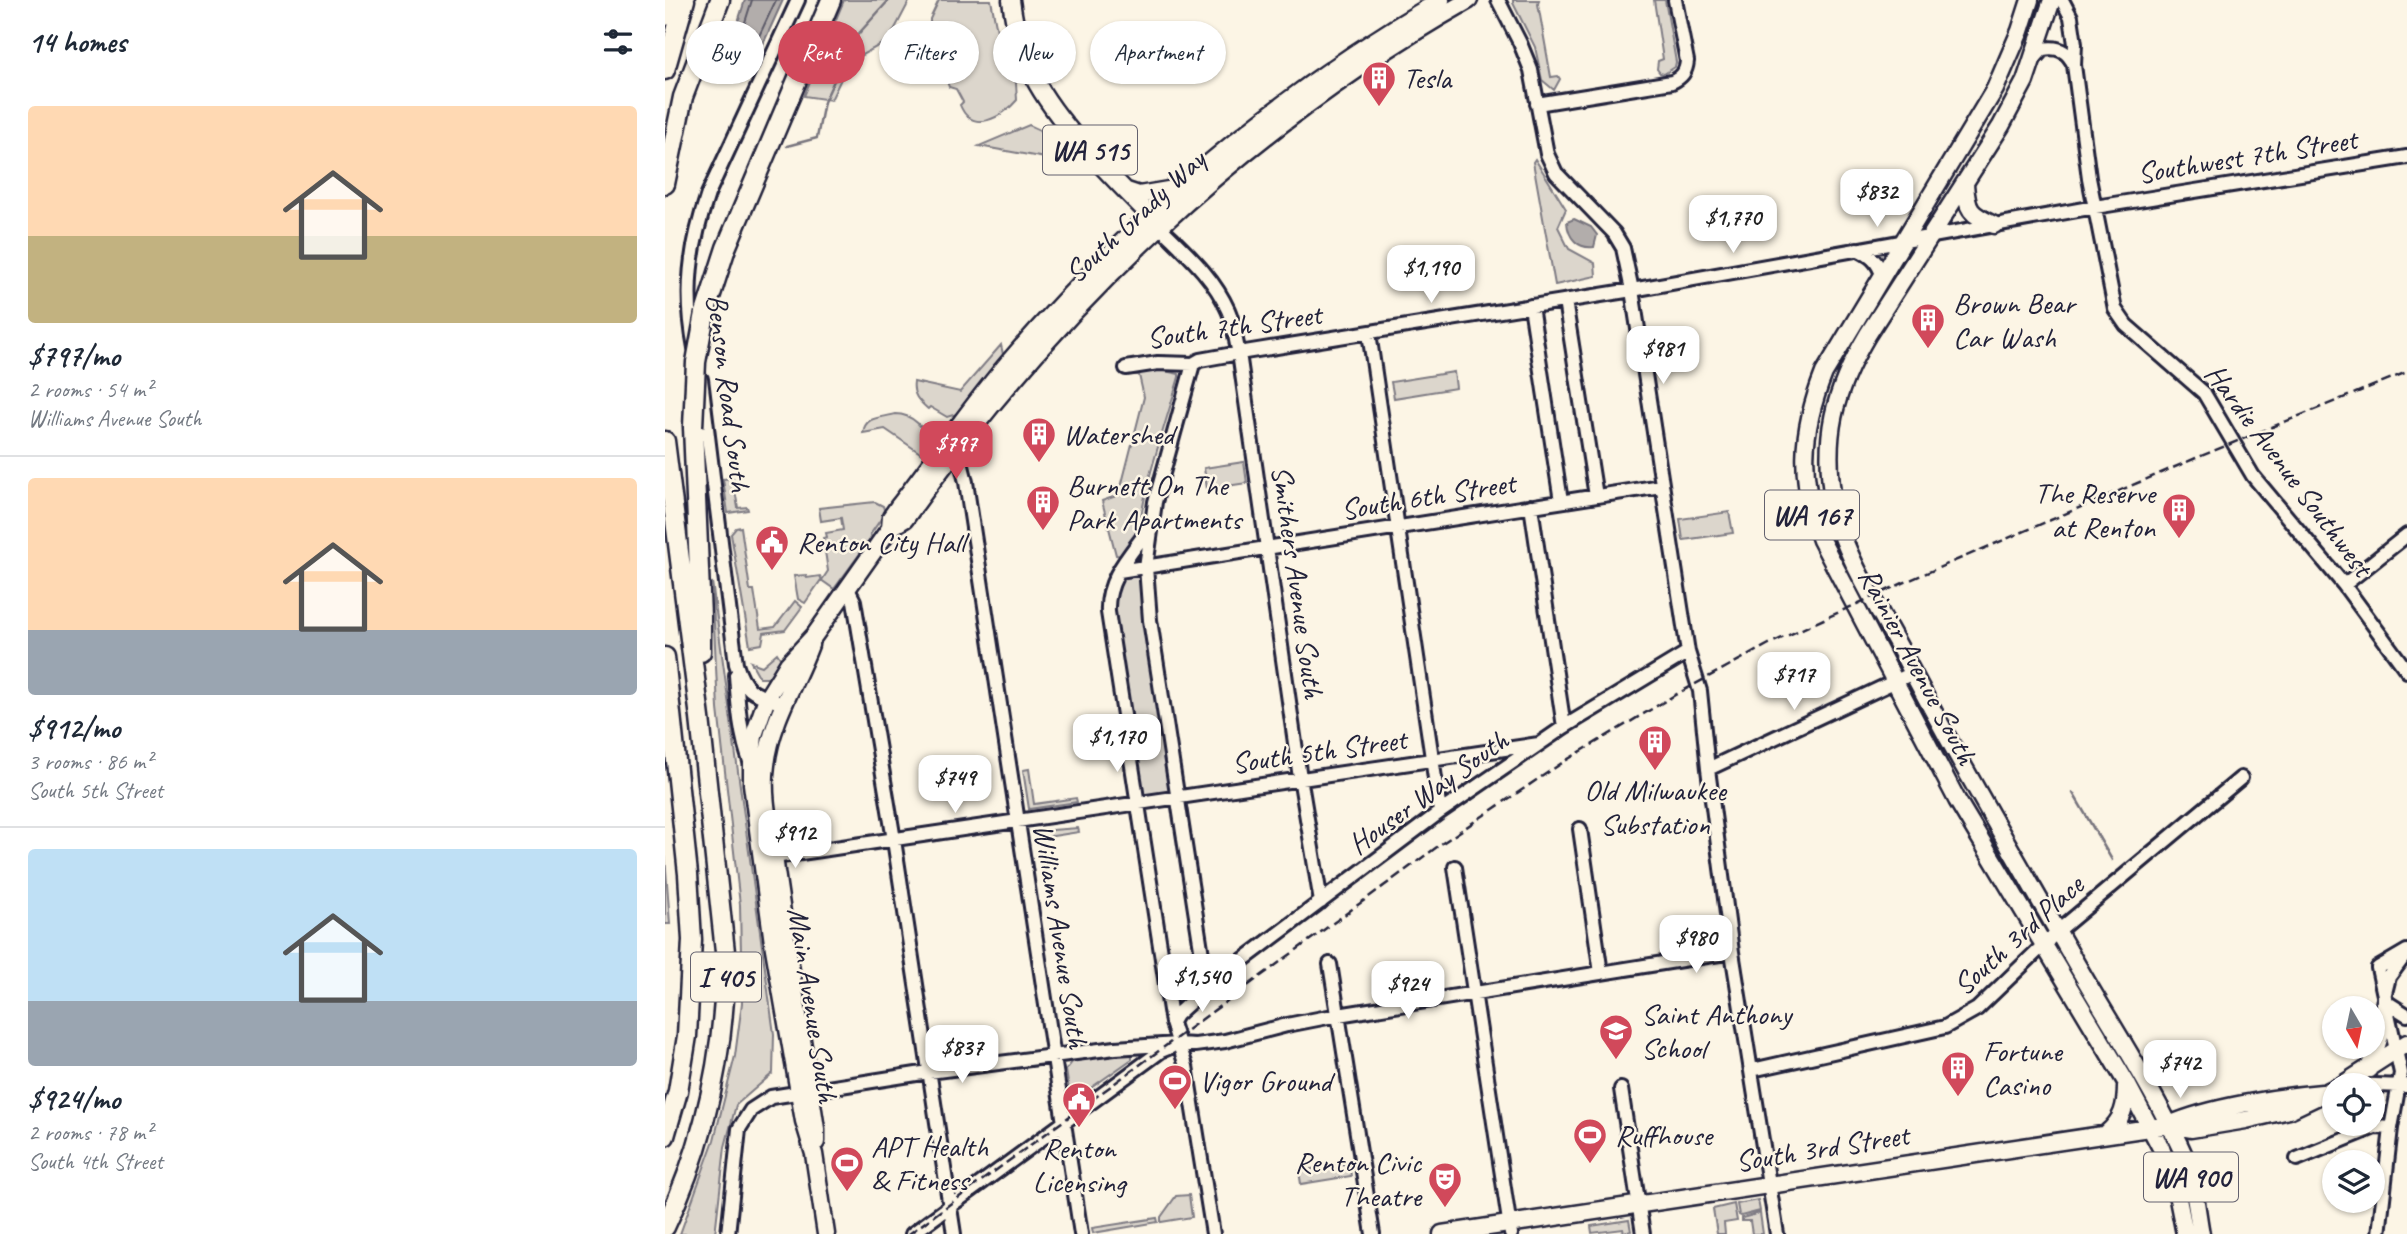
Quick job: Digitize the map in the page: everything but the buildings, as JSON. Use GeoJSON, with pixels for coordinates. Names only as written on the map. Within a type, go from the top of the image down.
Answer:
{"type":"FeatureCollection","features":[{"type":"Feature","properties":{"kind":"highway"},"geometry":{"type":"LineString","coordinates":[[665,16],[670,0]]}},
{"type":"Feature","properties":{"kind":"highway"},"geometry":{"type":"LineString","coordinates":[[665,70],[685,0]]}},
{"type":"Feature","properties":{"kind":"highway"},"geometry":{"type":"LineString","coordinates":[[665,184],[683,97],[720,0]]}},
{"type":"Feature","properties":{"kind":"highway"},"geometry":{"type":"LineString","coordinates":[[683,97],[707,54],[730,0]]}},
{"type":"Feature","properties":{"kind":"highway"},"geometry":{"type":"LineString","coordinates":[[700,718],[701,617],[692,427],[694,378],[705,313],[726,248],[831,0]]}},
{"type":"Feature","properties":{"kind":"highway","name":"I 405"},"geometry":{"type":"LineString","coordinates":[[665,441],[725,940],[725,988],[717,1066],[710,1101],[685,1183],[665,1227]]}},
{"type":"Feature","properties":{"kind":"highway","name":"I 405"},"geometry":{"type":"LineString","coordinates":[[665,657],[688,874],[692,940],[687,1036],[678,1091],[665,1136]]}},
{"type":"Feature","properties":{"kind":"main road","name":"WA 515"},"geometry":{"type":"LineString","coordinates":[[1011,0],[1021,48],[1036,82],[1062,120],[1156,222]]}},
{"type":"Feature","properties":{"kind":"main road","name":"South Grady Way"},"geometry":{"type":"LineString","coordinates":[[767,698],[788,664],[814,636],[890,528],[905,519],[952,446],[1156,222],[1182,187],[1240,137],[1328,70],[1441,0]]}},
{"type":"Feature","properties":{"kind":"main road","name":"South Grady Way"},"geometry":{"type":"LineString","coordinates":[[1156,222],[1336,85],[1398,42],[1469,0]]}},
{"type":"Feature","properties":{"kind":"main road","name":"Rainier Avenue South"},"geometry":{"type":"LineString","coordinates":[[2029,0],[2020,31],[1995,89],[1824,373],[1809,411],[1805,463],[1809,505],[1821,540],[1957,800],[2092,1024],[2161,1148],[2185,1234]]}},
{"type":"Feature","properties":{"kind":"main road","name":"Rainier Avenue South"},"geometry":{"type":"LineString","coordinates":[[2052,0],[2033,59],[2001,126],[1868,334],[1850,367],[1835,403],[1831,425],[1829,455],[1835,508],[1847,547],[1944,733],[2169,1125],[2189,1169],[2201,1234]]}},
{"type":"Feature","properties":{"kind":"main road"},"geometry":{"type":"LineString","coordinates":[[1336,85],[1337,76],[1357,59],[1358,50]]}},
{"type":"Feature","properties":{"kind":"main road"},"geometry":{"type":"LineString","coordinates":[[1299,112],[1299,102],[1324,84],[1328,70]]}},
{"type":"Feature","properties":{"kind":"main road"},"geometry":{"type":"LineString","coordinates":[[1240,137],[1243,154]]}},
{"type":"Feature","properties":{"kind":"main road"},"geometry":{"type":"LineString","coordinates":[[1965,184],[1966,200],[1973,214],[1994,225]]}},
{"type":"Feature","properties":{"kind":"main road"},"geometry":{"type":"LineString","coordinates":[[1127,191],[1151,195],[1182,187]]}},
{"type":"Feature","properties":{"kind":"main road","name":"South Grady Way"},"geometry":{"type":"LineString","coordinates":[[783,704],[799,674],[814,636]]}},
{"type":"Feature","properties":{"kind":"main road","name":"Main Avenue South"},"geometry":{"type":"LineString","coordinates":[[767,698],[754,736],[752,767],[756,816],[773,943],[805,1092],[816,1129],[814,1154],[826,1234]]}},
{"type":"Feature","properties":{"kind":"main road","name":"Main Avenue South"},"geometry":{"type":"LineString","coordinates":[[783,704],[769,749],[765,777],[766,804],[805,1092]]}},
{"type":"Feature","properties":{"kind":"main road"},"geometry":{"type":"LineString","coordinates":[[2362,1073],[2402,1046]]}},
{"type":"Feature","properties":{"kind":"main road"},"geometry":{"type":"LineString","coordinates":[[2368,1069],[2372,1059]]}},
{"type":"Feature","properties":{"kind":"main road"},"geometry":{"type":"LineString","coordinates":[[2107,1133],[2121,1118],[2125,1109],[2126,1082]]}},
{"type":"Feature","properties":{"kind":"main road","name":"WA 900"},"geometry":{"type":"LineString","coordinates":[[2169,1125],[2191,1129],[2246,1120],[2289,1110],[2322,1094]]}},
{"type":"Feature","properties":{"kind":"main road","name":"South 3rd Street"},"geometry":{"type":"LineString","coordinates":[[1442,1234],[1510,1229],[1638,1204],[2169,1125]]}},
{"type":"Feature","properties":{"kind":"street","name":"Benson Road South"},"geometry":{"type":"LineString","coordinates":[[783,704],[755,694],[745,686],[736,664],[707,421],[690,317],[689,270],[699,221],[708,194],[798,0]]}},
{"type":"Feature","properties":{"kind":"street"},"geometry":{"type":"LineString","coordinates":[[1497,0],[1531,70],[1547,154],[1556,173],[1614,233],[1623,248],[1632,290],[1688,652],[1700,691],[1732,953],[1777,1234]]}},
{"type":"Feature","properties":{"kind":"street"},"geometry":{"type":"LineString","coordinates":[[1537,104],[1672,82],[1680,78],[1686,69],[1687,61],[1675,0]]}},
{"type":"Feature","properties":{"kind":"street","name":"Hardie Avenue Southwest"},"geometry":{"type":"LineString","coordinates":[[2062,0],[2071,17],[2075,44],[2074,65],[2095,207],[2113,299],[2120,318],[2204,393],[2253,475],[2344,585],[2407,671]]}},
{"type":"Feature","properties":{"kind":"street"},"geometry":{"type":"LineString","coordinates":[[2033,59],[2043,49],[2058,49],[2068,54],[2074,65]]}},
{"type":"Feature","properties":{"kind":"street","name":"Southwest 7th Street"},"geometry":{"type":"LineString","coordinates":[[2095,207],[2407,157]]}},
{"type":"Feature","properties":{"kind":"street","name":"South 7th Street"},"geometry":{"type":"LineString","coordinates":[[1126,368],[1157,363],[1193,364],[1200,360],[1239,353],[1632,290],[2095,207]]}},
{"type":"Feature","properties":{"kind":"street","name":"Smithers Avenue South"},"geometry":{"type":"LineString","coordinates":[[1156,222],[1206,272],[1219,292],[1229,312],[1239,353],[1300,780],[1321,902]]}},
{"type":"Feature","properties":{"kind":"street"},"geometry":{"type":"LineString","coordinates":[[1857,249],[1877,263],[1882,275]]}},
{"type":"Feature","properties":{"kind":"street"},"geometry":{"type":"LineString","coordinates":[[1565,301],[1596,496]]}},
{"type":"Feature","properties":{"kind":"street"},"geometry":{"type":"LineString","coordinates":[[1531,306],[1561,502]]}},
{"type":"Feature","properties":{"kind":"street"},"geometry":{"type":"LineString","coordinates":[[1233,330],[1254,345],[1270,348]]}},
{"type":"Feature","properties":{"kind":"street"},"geometry":{"type":"LineString","coordinates":[[1369,333],[1440,812]]}},
{"type":"Feature","properties":{"kind":"street"},"geometry":{"type":"LineString","coordinates":[[1167,988],[1190,984],[1207,987],[1150,620],[1146,566],[1157,486],[1193,364]]}},
{"type":"Feature","properties":{"kind":"street","name":"Williams Avenue South"},"geometry":{"type":"LineString","coordinates":[[952,446],[966,482],[1081,1234]]}},
{"type":"Feature","properties":{"kind":"street","name":"South 6th Street"},"geometry":{"type":"LineString","coordinates":[[1119,571],[1661,486]]}},
{"type":"Feature","properties":{"kind":"street"},"geometry":{"type":"LineString","coordinates":[[1531,506],[1564,727]]}},
{"type":"Feature","properties":{"kind":"street"},"geometry":{"type":"LineString","coordinates":[[1150,527],[1112,581],[1107,600],[1172,1022],[1186,1066],[1213,1234]]}},
{"type":"Feature","properties":{"kind":"street"},"geometry":{"type":"LineString","coordinates":[[2344,585],[2407,535]]}},
{"type":"Feature","properties":{"kind":"street"},"geometry":{"type":"LineString","coordinates":[[848,587],[854,601],[894,840],[954,1234]]}},
{"type":"Feature","properties":{"kind":"street","name":"Houser Way South"},"geometry":{"type":"LineString","coordinates":[[1172,1022],[1176,1015],[1207,987],[1440,812],[1564,727],[1688,652]]}},
{"type":"Feature","properties":{"kind":"street"},"geometry":{"type":"LineString","coordinates":[[736,664],[737,700],[745,749],[752,767]]}},
{"type":"Feature","properties":{"kind":"street"},"geometry":{"type":"LineString","coordinates":[[1708,769],[1913,674]]}},
{"type":"Feature","properties":{"kind":"street","name":"South 5th Street"},"geometry":{"type":"LineString","coordinates":[[774,858],[1539,744]]}},
{"type":"Feature","properties":{"kind":"street","name":"South 3rd Place"},"geometry":{"type":"LineString","coordinates":[[1752,1070],[1945,1027],[1963,1019],[1977,1009],[2058,931],[2241,778]]}},
{"type":"Feature","properties":{"kind":"street"},"geometry":{"type":"LineString","coordinates":[[1580,829],[1601,973]]}},
{"type":"Feature","properties":{"kind":"street"},"geometry":{"type":"LineString","coordinates":[[1455,867],[1510,1229]]}},
{"type":"Feature","properties":{"kind":"street"},"geometry":{"type":"LineString","coordinates":[[2384,996],[2378,968],[2407,952]]}},
{"type":"Feature","properties":{"kind":"street"},"geometry":{"type":"LineString","coordinates":[[2379,1234],[2391,1128],[2404,1086],[2402,1046],[2385,1001],[2389,977],[2407,952]]}},
{"type":"Feature","properties":{"kind":"street"},"geometry":{"type":"LineString","coordinates":[[728,1234],[737,1136],[741,1123],[751,1110],[764,1100],[929,1072],[1115,1048],[1225,1041],[1338,1015],[1732,953]]}},
{"type":"Feature","properties":{"kind":"street"},"geometry":{"type":"LineString","coordinates":[[1718,955],[1736,975]]}},
{"type":"Feature","properties":{"kind":"street"},"geometry":{"type":"LineString","coordinates":[[1330,964],[1373,1234]]}},
{"type":"Feature","properties":{"kind":"street"},"geometry":{"type":"LineString","coordinates":[[2385,1001],[2407,1015]]}},
{"type":"Feature","properties":{"kind":"street"},"geometry":{"type":"LineString","coordinates":[[912,1234],[1161,1051],[1178,1044]]}},
{"type":"Feature","properties":{"kind":"street"},"geometry":{"type":"LineString","coordinates":[[2385,1086],[2404,1086]]}},
{"type":"Feature","properties":{"kind":"street"},"geometry":{"type":"LineString","coordinates":[[1621,1089],[1643,1234]]}},
{"type":"Feature","properties":{"kind":"street"},"geometry":{"type":"LineString","coordinates":[[2297,1159],[2375,1127],[2391,1128]]}},
{"type":"Feature","properties":{"kind":"shaded area"},"geometry":{"type":"Polygon","coordinates":[[[844,0],[910,0],[899,21],[879,21],[879,46],[865,53],[865,21],[835,21],[844,0]]]}},
{"type":"Feature","properties":{"kind":"shaded area"},"geometry":{"type":"Polygon","coordinates":[[[939,0],[991,0],[995,21],[993,84],[1016,84],[1017,100],[1011,106],[988,120],[972,119],[965,114],[960,105],[963,102],[956,89],[948,84],[979,84],[979,21],[930,19],[939,0]]]}},
{"type":"Feature","properties":{"kind":"shaded area"},"geometry":{"type":"Polygon","coordinates":[[[1513,0],[1539,0],[1551,77],[1558,76],[1560,79],[1554,90],[1542,80],[1535,47],[1513,0]]]}},
{"type":"Feature","properties":{"kind":"shaded area"},"geometry":{"type":"Polygon","coordinates":[[[1654,0],[1665,0],[1676,62],[1675,67],[1664,74],[1657,69],[1658,61],[1663,59],[1654,0]]]}},
{"type":"Feature","properties":{"kind":"shaded area"},"geometry":{"type":"Polygon","coordinates":[[[809,84],[839,84],[831,100],[804,96],[809,84]]]}},
{"type":"Feature","properties":{"kind":"shaded area"},"geometry":{"type":"Polygon","coordinates":[[[1029,125],[1040,130],[1067,162],[979,146],[1029,125]]]}},
{"type":"Feature","properties":{"kind":"shaded area"},"geometry":{"type":"Polygon","coordinates":[[[1535,159],[1566,209],[1558,227],[1569,249],[1595,263],[1596,276],[1555,285],[1533,162],[1535,159]]]}},
{"type":"Feature","properties":{"kind":"shaded area"},"geometry":{"type":"Polygon","coordinates":[[[1001,345],[1004,359],[989,372],[960,413],[947,417],[930,407],[928,409],[917,397],[914,382],[960,392],[1001,345]]]}},
{"type":"Feature","properties":{"kind":"shaded area"},"geometry":{"type":"Polygon","coordinates":[[[1155,369],[1179,374],[1179,377],[1152,466],[1138,528],[1122,556],[1116,555],[1102,501],[1119,495],[1144,397],[1139,375],[1134,375],[1134,372],[1155,369]]]}},
{"type":"Feature","properties":{"kind":"shaded area"},"geometry":{"type":"Polygon","coordinates":[[[1454,372],[1456,388],[1394,398],[1391,382],[1454,372]]]}},
{"type":"Feature","properties":{"kind":"shaded area"},"geometry":{"type":"Polygon","coordinates":[[[895,414],[913,419],[921,427],[930,444],[927,446],[926,457],[885,429],[863,433],[864,427],[871,420],[895,414]]]}},
{"type":"Feature","properties":{"kind":"shaded area"},"geometry":{"type":"Polygon","coordinates":[[[1244,462],[1247,483],[1207,489],[1204,468],[1244,462]]]}},
{"type":"Feature","properties":{"kind":"shaded area"},"geometry":{"type":"Polygon","coordinates":[[[733,478],[738,508],[747,507],[748,510],[728,513],[723,479],[733,478]]]}},
{"type":"Feature","properties":{"kind":"shaded area"},"geometry":{"type":"Polygon","coordinates":[[[875,502],[883,506],[885,513],[870,535],[872,537],[834,589],[821,580],[805,603],[798,599],[794,576],[820,576],[822,580],[828,571],[823,538],[827,537],[826,533],[843,530],[841,518],[821,521],[819,508],[875,502]]]}},
{"type":"Feature","properties":{"kind":"shaded area"},"geometry":{"type":"Polygon","coordinates":[[[1729,512],[1733,533],[1683,540],[1680,519],[1729,512]]]}},
{"type":"Feature","properties":{"kind":"shaded area"},"geometry":{"type":"Polygon","coordinates":[[[741,527],[750,590],[754,590],[760,629],[775,627],[795,601],[802,607],[785,630],[764,633],[762,644],[750,646],[731,534],[741,527]]]}},
{"type":"Feature","properties":{"kind":"shaded area"},"geometry":{"type":"Polygon","coordinates":[[[1141,577],[1145,623],[1170,785],[1169,790],[1155,795],[1142,793],[1111,600],[1122,578],[1141,577]]]}},
{"type":"Feature","properties":{"kind":"shaded area"},"geometry":{"type":"Polygon","coordinates":[[[712,582],[774,1034],[773,1073],[736,1105],[725,1147],[715,1234],[680,1234],[714,1140],[735,1056],[742,1003],[740,905],[718,709],[712,582]]]}},
{"type":"Feature","properties":{"kind":"shaded area"},"geometry":{"type":"Polygon","coordinates":[[[777,653],[782,661],[771,678],[760,678],[751,662],[762,666],[777,653]]]}},
{"type":"Feature","properties":{"kind":"shaded area"},"geometry":{"type":"Polygon","coordinates":[[[1029,769],[1034,804],[1076,798],[1077,802],[1029,809],[1023,770],[1029,769]]]}},
{"type":"Feature","properties":{"kind":"shaded area"},"geometry":{"type":"Polygon","coordinates":[[[1078,828],[1079,832],[1040,838],[1039,831],[1078,828]]]}},
{"type":"Feature","properties":{"kind":"shaded area"},"geometry":{"type":"Polygon","coordinates":[[[665,855],[670,924],[665,924],[665,855]]]}},
{"type":"Feature","properties":{"kind":"shaded area"},"geometry":{"type":"Polygon","coordinates":[[[1132,1055],[1132,1059],[1075,1099],[1070,1097],[1066,1070],[1073,1061],[1132,1055]]]}},
{"type":"Feature","properties":{"kind":"shaded area"},"geometry":{"type":"Polygon","coordinates":[[[1349,1163],[1351,1176],[1301,1184],[1299,1171],[1349,1163]]]}},
{"type":"Feature","properties":{"kind":"shaded area"},"geometry":{"type":"Polygon","coordinates":[[[1189,1195],[1192,1217],[1161,1222],[1161,1217],[1176,1196],[1189,1195]]]}},
{"type":"Feature","properties":{"kind":"shaded area"},"geometry":{"type":"Polygon","coordinates":[[[1758,1200],[1760,1211],[1739,1215],[1737,1204],[1758,1200]]]}},
{"type":"Feature","properties":{"kind":"shaded area"},"geometry":{"type":"Polygon","coordinates":[[[1734,1204],[1737,1221],[1724,1223],[1725,1234],[1717,1234],[1713,1209],[1734,1204]]]}},
{"type":"Feature","properties":{"kind":"shaded area"},"geometry":{"type":"Polygon","coordinates":[[[1760,1213],[1763,1234],[1752,1234],[1750,1221],[1742,1221],[1742,1218],[1760,1213]]]}},
{"type":"Feature","properties":{"kind":"shaded area"},"geometry":{"type":"Polygon","coordinates":[[[1157,1218],[1158,1222],[1093,1233],[1092,1228],[1157,1218]]]}},
{"type":"Feature","properties":{"kind":"shaded area"},"geometry":{"type":"Polygon","coordinates":[[[1629,1220],[1631,1231],[1624,1233],[1623,1229],[1592,1233],[1591,1226],[1629,1220]]]}},
{"type":"Feature","properties":{"kind":"water"},"geometry":{"type":"Polygon","coordinates":[[[745,0],[783,0],[764,42],[764,21],[738,21],[745,0]]]}},
{"type":"Feature","properties":{"kind":"water"},"geometry":{"type":"Polygon","coordinates":[[[1574,219],[1591,227],[1597,235],[1594,247],[1583,246],[1572,237],[1567,222],[1574,219]]]}},
{"type":"Feature","properties":{"kind":"waterway"},"geometry":{"type":"LineString","coordinates":[[787,146],[817,138],[824,102],[853,40],[889,0]]}},
{"type":"Feature","properties":{"kind":"waterway"},"geometry":{"type":"LineString","coordinates":[[2073,793],[2112,860]]}},
{"type":"Feature","properties":{"kind":"railway"},"geometry":{"type":"LineString","coordinates":[[909,1234],[1441,844],[1565,761],[1675,695],[1769,644],[1903,583],[2196,458],[2407,372]]}},
{"type":"Feature","properties":{"kind":"place","name":"Tesla"},"geometry":{"type":"Point","coordinates":[1379,108]}},
{"type":"Feature","properties":{"kind":"place","name":"Brown Bear Car Wash"},"geometry":{"type":"Point","coordinates":[1928,350]}},
{"type":"Feature","properties":{"kind":"place","name":"Watershed"},"geometry":{"type":"Point","coordinates":[1039,464]}},
{"type":"Feature","properties":{"kind":"place","name":"Burnett On The Park Apartments"},"geometry":{"type":"Point","coordinates":[1043,532]}},
{"type":"Feature","properties":{"kind":"place","name":"The Reserve at Renton"},"geometry":{"type":"Point","coordinates":[2179,540]}},
{"type":"Feature","properties":{"kind":"place","name":"Renton City Hall"},"geometry":{"type":"Point","coordinates":[772,572]}},
{"type":"Feature","properties":{"kind":"place","name":"Old Milwaukee Substation"},"geometry":{"type":"Point","coordinates":[1655,772]}},
{"type":"Feature","properties":{"kind":"place","name":"Saint Anthony School"},"geometry":{"type":"Point","coordinates":[1616,1061]}},
{"type":"Feature","properties":{"kind":"place","name":"Fortune Casino"},"geometry":{"type":"Point","coordinates":[1958,1098]}},
{"type":"Feature","properties":{"kind":"place","name":"Vigor Ground"},"geometry":{"type":"Point","coordinates":[1175,1111]}},
{"type":"Feature","properties":{"kind":"place","name":"Renton Licensing"},"geometry":{"type":"Point","coordinates":[1079,1129]}},
{"type":"Feature","properties":{"kind":"place","name":"Ruffhouse"},"geometry":{"type":"Point","coordinates":[1590,1165]}},
{"type":"Feature","properties":{"kind":"place","name":"APT Health & Fitness"},"geometry":{"type":"Point","coordinates":[847,1193]}},
{"type":"Feature","properties":{"kind":"place","name":"Renton Civic Theatre"},"geometry":{"type":"Point","coordinates":[1445,1209]}}]}
